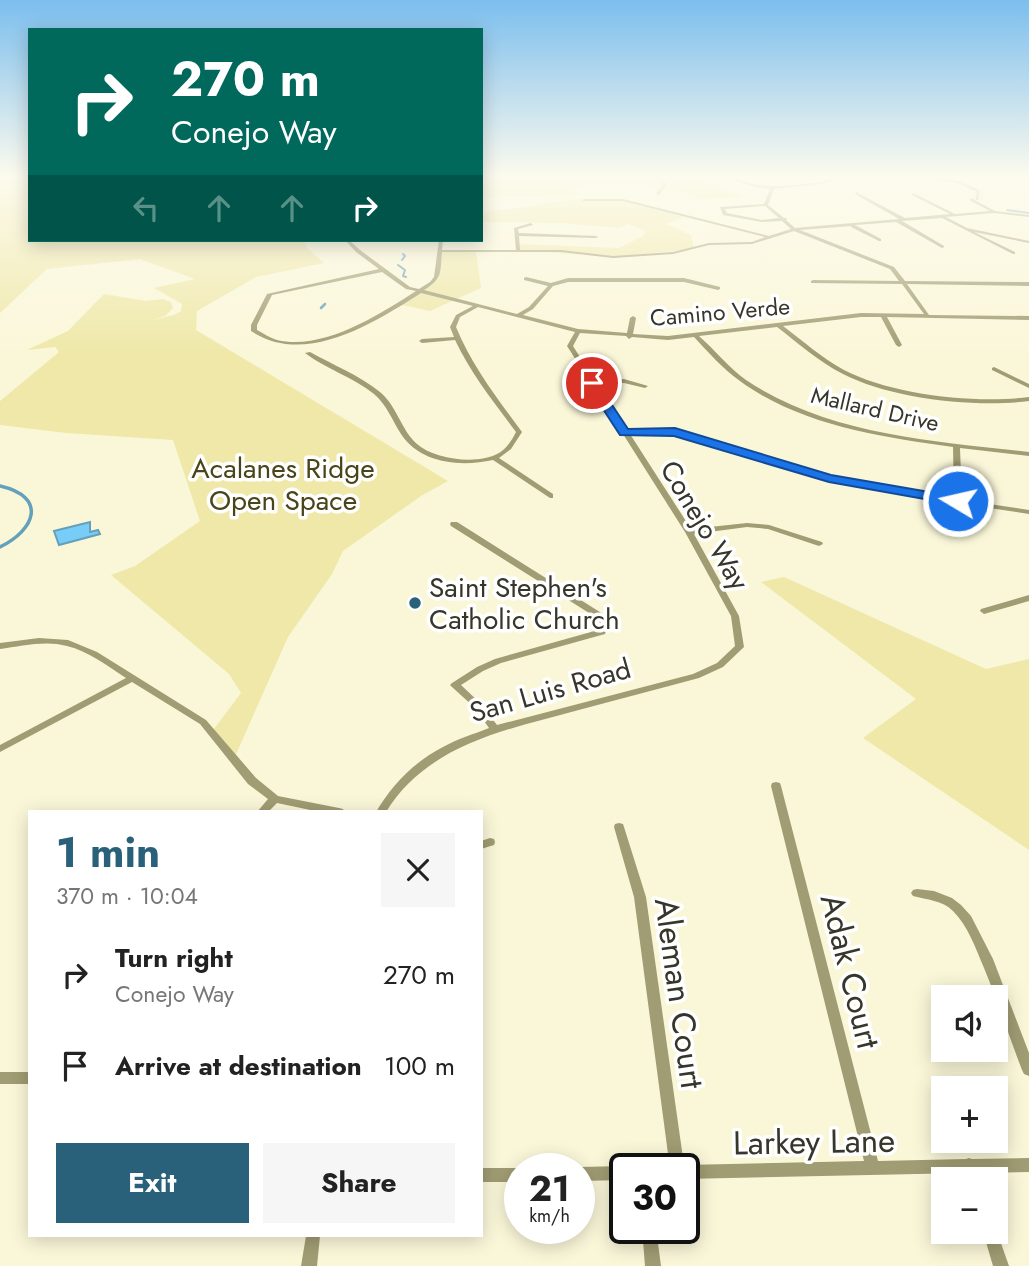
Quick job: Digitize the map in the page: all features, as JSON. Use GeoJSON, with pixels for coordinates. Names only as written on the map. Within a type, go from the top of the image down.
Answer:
{"type":"FeatureCollection","features":[{"type":"Feature","properties":{"kind":"street"},"geometry":{"type":"LineString","coordinates":[[516,235],[518,250]]}},
{"type":"Feature","properties":{"kind":"street"},"geometry":{"type":"LineString","coordinates":[[545,235],[596,237]]}},
{"type":"Feature","properties":{"kind":"street"},"geometry":{"type":"LineString","coordinates":[[756,235],[769,238]]}},
{"type":"Feature","properties":{"kind":"street"},"geometry":{"type":"LineString","coordinates":[[758,235],[769,238]]}},
{"type":"Feature","properties":{"kind":"street"},"geometry":{"type":"LineString","coordinates":[[440,251],[518,250],[614,257],[673,253],[709,244],[752,243],[777,235]]}},
{"type":"Feature","properties":{"kind":"street"},"geometry":{"type":"LineString","coordinates":[[809,235],[892,268],[927,315]]}},
{"type":"Feature","properties":{"kind":"street"},"geometry":{"type":"LineString","coordinates":[[870,235],[879,240]]}},
{"type":"Feature","properties":{"kind":"street"},"geometry":{"type":"LineString","coordinates":[[922,235],[942,247]]}},
{"type":"Feature","properties":{"kind":"street"},"geometry":{"type":"LineString","coordinates":[[974,235],[1013,253]]}},
{"type":"Feature","properties":{"kind":"street"},"geometry":{"type":"LineString","coordinates":[[1003,235],[1029,242]]}},
{"type":"Feature","properties":{"kind":"street","name":"Camino Verde"},"geometry":{"type":"LineString","coordinates":[[349,242],[396,280],[420,291],[578,331],[629,337],[696,336],[883,315],[1029,318]]}},
{"type":"Feature","properties":{"kind":"street"},"geometry":{"type":"LineString","coordinates":[[382,270],[270,294],[254,325],[254,331],[266,340],[284,343],[333,338],[420,291],[437,277],[441,242]]}},
{"type":"Feature","properties":{"kind":"street"},"geometry":{"type":"LineString","coordinates":[[526,279],[551,285],[568,280],[592,279],[684,280],[718,288]]}},
{"type":"Feature","properties":{"kind":"street"},"geometry":{"type":"LineString","coordinates":[[813,282],[1029,284]]}},
{"type":"Feature","properties":{"kind":"street"},"geometry":{"type":"LineString","coordinates":[[518,316],[531,307],[551,285]]}},
{"type":"Feature","properties":{"kind":"street"},"geometry":{"type":"LineString","coordinates":[[307,353],[377,392],[387,402],[413,445],[426,455],[463,460],[495,458],[512,445],[519,432],[473,371],[453,327],[458,316],[476,307]]}},
{"type":"Feature","properties":{"kind":"street"},"geometry":{"type":"LineString","coordinates":[[883,315],[899,345]]}},
{"type":"Feature","properties":{"kind":"street"},"geometry":{"type":"LineString","coordinates":[[629,337],[633,318]]}},
{"type":"Feature","properties":{"kind":"street"},"geometry":{"type":"LineString","coordinates":[[778,325],[830,364],[874,383],[905,391],[968,399],[1029,399]]}},
{"type":"Feature","properties":{"kind":"street","name":"Conejo Way"},"geometry":{"type":"LineString","coordinates":[[578,331],[570,346],[689,532],[735,616],[739,636]]}},
{"type":"Feature","properties":{"kind":"street","name":"Mallard Drive"},"geometry":{"type":"LineString","coordinates":[[696,336],[742,379],[782,402],[850,425],[957,445],[1029,454]]}},
{"type":"Feature","properties":{"kind":"street"},"geometry":{"type":"LineString","coordinates":[[422,341],[457,338]]}},
{"type":"Feature","properties":{"kind":"street"},"geometry":{"type":"LineString","coordinates":[[994,369],[1029,386]]}},
{"type":"Feature","properties":{"kind":"street"},"geometry":{"type":"LineString","coordinates":[[592,383],[624,381],[645,386]]}},
{"type":"Feature","properties":{"kind":"street"},"geometry":{"type":"LineString","coordinates":[[624,432],[675,432],[829,478],[1029,512]]}},
{"type":"Feature","properties":{"kind":"street"},"geometry":{"type":"LineString","coordinates":[[957,445],[958,501]]}},
{"type":"Feature","properties":{"kind":"street"},"geometry":{"type":"LineString","coordinates":[[495,458],[550,496]]}},
{"type":"Feature","properties":{"kind":"street"},"geometry":{"type":"LineString","coordinates":[[454,524],[600,616],[605,624],[602,632],[576,642],[502,660],[483,667],[455,685],[477,705],[495,729]]}},
{"type":"Feature","properties":{"kind":"street"},"geometry":{"type":"LineString","coordinates":[[689,532],[758,526],[819,544]]}},
{"type":"Feature","properties":{"kind":"street"},"geometry":{"type":"LineString","coordinates":[[984,611],[1029,598]]}},
{"type":"Feature","properties":{"kind":"street","name":"San Luis Road"},"geometry":{"type":"LineString","coordinates":[[381,810],[392,794],[413,773],[444,750],[495,729],[696,676],[720,665],[740,648],[739,636]]}},
{"type":"Feature","properties":{"kind":"street"},"geometry":{"type":"LineString","coordinates":[[0,646],[30,642],[68,643],[94,654],[203,723],[252,781],[275,799],[328,810]]}},
{"type":"Feature","properties":{"kind":"street"},"geometry":{"type":"LineString","coordinates":[[0,749],[131,678]]}},
{"type":"Feature","properties":{"kind":"street","name":"Adak Court"},"geometry":{"type":"LineString","coordinates":[[775,786],[873,1169]]}},
{"type":"Feature","properties":{"kind":"street"},"geometry":{"type":"LineString","coordinates":[[264,810],[275,799]]}},
{"type":"Feature","properties":{"kind":"street","name":"Aleman Court"},"geometry":{"type":"LineString","coordinates":[[619,827],[640,897],[675,1153]]}},
{"type":"Feature","properties":{"kind":"street"},"geometry":{"type":"LineString","coordinates":[[917,892],[940,897],[958,909],[974,931],[1029,1070]]}},
{"type":"Feature","properties":{"kind":"street"},"geometry":{"type":"LineString","coordinates":[[0,1078],[28,1078]]}},
{"type":"Feature","properties":{"kind":"street","name":"Larkey Lane"},"geometry":{"type":"LineString","coordinates":[[1008,1168],[1029,1165]]}},
{"type":"Feature","properties":{"kind":"street","name":"Larkey Lane"},"geometry":{"type":"LineString","coordinates":[[700,1171],[931,1171]]}},
{"type":"Feature","properties":{"kind":"street"},"geometry":{"type":"LineString","coordinates":[[483,1175],[504,1175]]}},
{"type":"Feature","properties":{"kind":"street"},"geometry":{"type":"LineString","coordinates":[[309,1266],[313,1237]]}},
{"type":"Feature","properties":{"kind":"street"},"geometry":{"type":"LineString","coordinates":[[651,1244],[653,1266]]}},
{"type":"Feature","properties":{"kind":"street"},"geometry":{"type":"LineString","coordinates":[[994,1244],[1001,1266]]}},
{"type":"Feature","properties":{"kind":"green space","name":"Acalanes Ridge Open Space"},"geometry":{"type":"Polygon","coordinates":[[[0,235],[28,235],[28,242],[305,242],[307,248],[324,263],[256,277],[197,311],[196,330],[448,481],[421,496],[343,551],[332,574],[288,637],[234,759],[211,733],[241,693],[229,674],[111,575],[135,566],[200,521],[173,440],[66,433],[0,425],[0,401],[59,352],[55,347],[27,350],[68,331],[104,294],[146,301],[163,299],[171,302],[173,308],[165,316],[152,320],[174,315],[181,311],[182,304],[154,288],[195,279],[140,259],[47,269],[0,313],[0,235]]]}},
{"type":"Feature","properties":{"kind":"green space"},"geometry":{"type":"Polygon","coordinates":[[[691,235],[694,249],[613,257],[518,250],[518,244],[619,248],[643,236],[691,235]]]}},
{"type":"Feature","properties":{"kind":"green space"},"geometry":{"type":"Polygon","coordinates":[[[440,251],[476,251],[481,288],[430,311],[398,304],[437,277],[440,251]]]}},
{"type":"Feature","properties":{"kind":"green space"},"geometry":{"type":"Polygon","coordinates":[[[784,577],[986,669],[1029,659],[1029,850],[863,738],[916,699],[761,582],[784,577]]]}},
{"type":"Feature","properties":{"kind":"water"},"geometry":{"type":"Polygon","coordinates":[[[90,522],[90,532],[98,530],[100,534],[59,545],[54,531],[90,522]]]}},
{"type":"Feature","properties":{"kind":"waterway"},"geometry":{"type":"LineString","coordinates":[[402,260],[405,256],[403,254]]}},
{"type":"Feature","properties":{"kind":"waterway"},"geometry":{"type":"LineString","coordinates":[[398,265],[405,270],[403,276],[406,277]]}},
{"type":"Feature","properties":{"kind":"waterway"},"geometry":{"type":"LineString","coordinates":[[321,308],[325,304]]}},
{"type":"Feature","properties":{"kind":"waterway"},"geometry":{"type":"LineString","coordinates":[[0,486],[25,498],[31,514],[22,532],[0,547]]}},
{"type":"Feature","properties":{"kind":"place","name":"Saint Stephen's Catholic Church"},"geometry":{"type":"Point","coordinates":[415,603]}},
{"type":"Feature","properties":{"kind":"route"},"geometry":{"type":"LineString","coordinates":[[592,383],[624,432],[675,432],[829,478],[871,488],[958,501]]}}]}
